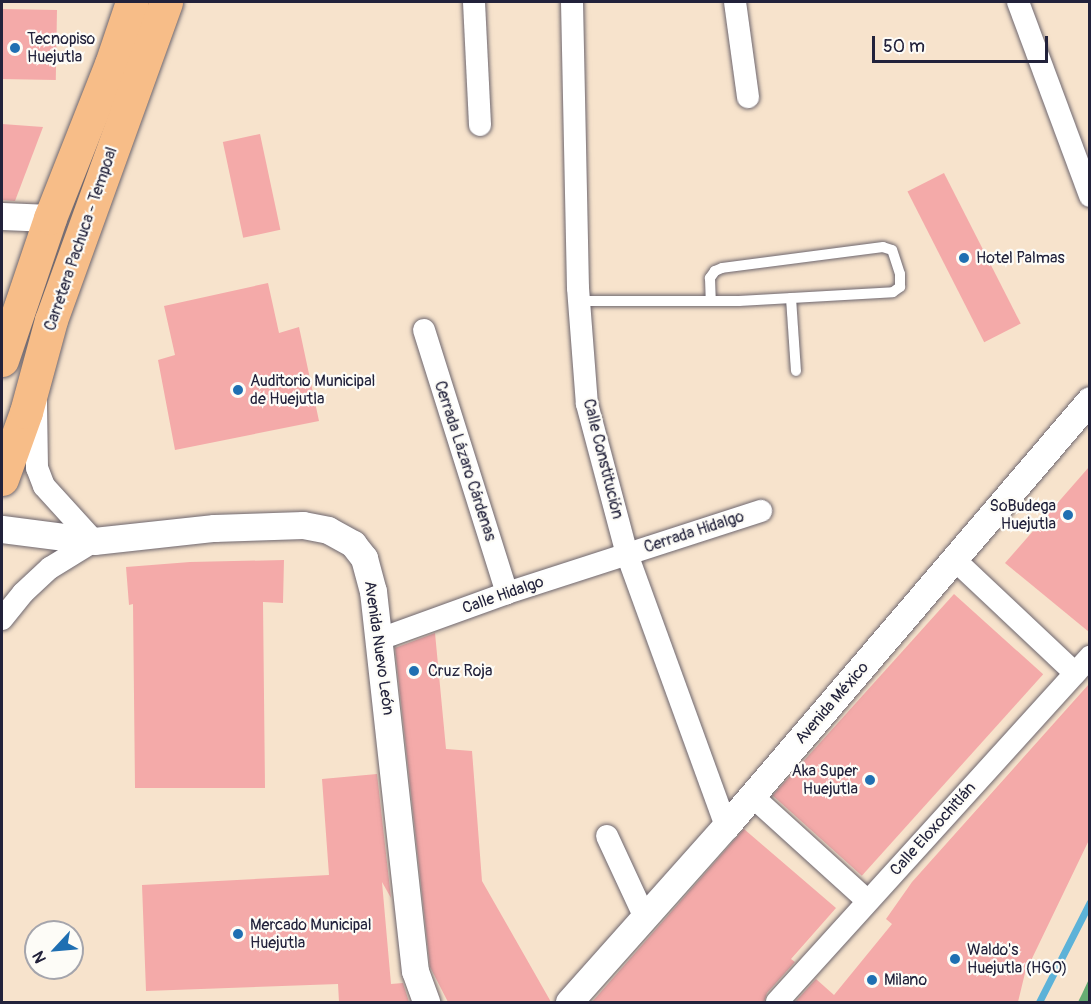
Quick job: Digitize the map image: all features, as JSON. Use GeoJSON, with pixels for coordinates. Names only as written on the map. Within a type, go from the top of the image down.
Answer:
{"type":"FeatureCollection","features":[{"type":"Feature","properties":{"kind":"main road","name":"Carretera Pachuca - Tempoal"},"geometry":{"type":"LineString","coordinates":[[2,360],[50,218],[111,64],[132,2]]}},
{"type":"Feature","properties":{"kind":"main road","name":"Carretera Pachuca - Tempoal"},"geometry":{"type":"LineString","coordinates":[[2,479],[51,320],[166,2]]}},
{"type":"Feature","properties":{"kind":"street"},"geometry":{"type":"LineString","coordinates":[[474,2],[480,125]]}},
{"type":"Feature","properties":{"kind":"street","name":"Calle Constitución"},"geometry":{"type":"LineString","coordinates":[[572,2],[579,301],[587,404],[627,554],[726,826]]}},
{"type":"Feature","properties":{"kind":"street"},"geometry":{"type":"LineString","coordinates":[[735,2],[748,97]]}},
{"type":"Feature","properties":{"kind":"street"},"geometry":{"type":"LineString","coordinates":[[1018,2],[1089,196]]}},
{"type":"Feature","properties":{"kind":"street"},"geometry":{"type":"LineString","coordinates":[[2,216],[50,218]]}},
{"type":"Feature","properties":{"kind":"street","name":"Cerrada Lázaro Cárdenas"},"geometry":{"type":"LineString","coordinates":[[424,330],[507,593]]}},
{"type":"Feature","properties":{"kind":"street"},"geometry":{"type":"LineString","coordinates":[[2,619],[23,593],[50,568],[94,541],[51,497],[40,477],[37,468],[35,377]]}},
{"type":"Feature","properties":{"kind":"street","name":"Avenida México"},"geometry":{"type":"LineString","coordinates":[[569,1002],[752,796],[1089,400]]}},
{"type":"Feature","properties":{"kind":"street","name":"Cerrada Hidalgo"},"geometry":{"type":"LineString","coordinates":[[627,554],[761,511]]}},
{"type":"Feature","properties":{"kind":"street","name":"Avenida Nuevo León"},"geometry":{"type":"LineString","coordinates":[[2,529],[94,541],[214,528],[303,525],[328,530],[353,544],[364,558],[373,591],[415,971],[426,1002]]}},
{"type":"Feature","properties":{"kind":"street","name":"Calle Hidalgo"},"geometry":{"type":"LineString","coordinates":[[380,639],[507,593],[627,554]]}},
{"type":"Feature","properties":{"kind":"street"},"geometry":{"type":"LineString","coordinates":[[955,560],[1082,665]]}},
{"type":"Feature","properties":{"kind":"street","name":"Calle Eloxochitlán"},"geometry":{"type":"LineString","coordinates":[[777,1002],[1082,665]]}},
{"type":"Feature","properties":{"kind":"street"},"geometry":{"type":"LineString","coordinates":[[752,796],[868,901]]}},
{"type":"Feature","properties":{"kind":"street"},"geometry":{"type":"LineString","coordinates":[[607,836],[645,918]]}},
{"type":"Feature","properties":{"kind":"lane"},"geometry":{"type":"LineString","coordinates":[[579,301],[711,300],[791,298],[893,292],[900,287],[900,274],[892,250],[883,247],[722,268],[715,271],[710,278],[711,300]]}},
{"type":"Feature","properties":{"kind":"lane"},"geometry":{"type":"LineString","coordinates":[[791,298],[796,371]]}},
{"type":"Feature","properties":{"kind":"green space"},"geometry":{"type":"Polygon","coordinates":[[[1089,979],[1089,1002],[1078,1002],[1082,994],[1089,979]]]}},
{"type":"Feature","properties":{"kind":"building"},"geometry":{"type":"Polygon","coordinates":[[[2,9],[57,10],[56,80],[2,79],[2,9]]]}},
{"type":"Feature","properties":{"kind":"building"},"geometry":{"type":"Polygon","coordinates":[[[2,124],[43,127],[15,201],[2,200],[2,124]]]}},
{"type":"Feature","properties":{"kind":"building"},"geometry":{"type":"Polygon","coordinates":[[[260,134],[280,230],[243,238],[223,142],[260,134]]]}},
{"type":"Feature","properties":{"kind":"building","name":"Hotel Palmas"},"geometry":{"type":"Polygon","coordinates":[[[944,173],[1021,324],[984,342],[907,192],[944,173]]]}},
{"type":"Feature","properties":{"kind":"building","name":"Auditorio Municipal de Huejutla"},"geometry":{"type":"Polygon","coordinates":[[[268,283],[279,333],[299,327],[319,421],[175,450],[158,360],[175,355],[164,306],[268,283]]]}},
{"type":"Feature","properties":{"kind":"building","name":"SoBudega Huejutla"},"geometry":{"type":"Polygon","coordinates":[[[1089,467],[1089,632],[1005,563],[1089,467]]]}},
{"type":"Feature","properties":{"kind":"building"},"geometry":{"type":"Polygon","coordinates":[[[284,560],[283,603],[263,602],[265,788],[135,788],[133,604],[129,605],[126,567],[190,562],[284,560]]]}},
{"type":"Feature","properties":{"kind":"building"},"geometry":{"type":"Polygon","coordinates":[[[954,594],[1043,674],[862,876],[773,795],[954,594]]]}},
{"type":"Feature","properties":{"kind":"building"},"geometry":{"type":"Polygon","coordinates":[[[435,633],[446,749],[472,751],[482,881],[551,1002],[448,1002],[430,967],[395,648],[435,633]]]}},
{"type":"Feature","properties":{"kind":"building"},"geometry":{"type":"Polygon","coordinates":[[[1089,684],[1089,840],[1025,973],[1018,1002],[795,1002],[816,979],[834,995],[892,924],[886,919],[912,882],[1089,684]]]}},
{"type":"Feature","properties":{"kind":"building","name":"Mercado Municipal Huejutla"},"geometry":{"type":"Polygon","coordinates":[[[377,774],[391,898],[382,882],[391,984],[403,983],[409,1002],[339,1002],[338,984],[146,991],[142,885],[329,875],[322,779],[377,774]]]}},
{"type":"Feature","properties":{"kind":"building"},"geometry":{"type":"Polygon","coordinates":[[[744,829],[836,908],[791,959],[795,962],[767,993],[764,1002],[592,1002],[744,829]]]}},
{"type":"Feature","properties":{"kind":"waterway"},"geometry":{"type":"LineString","coordinates":[[1039,1002],[1090,902]]}},
{"type":"Feature","properties":{"kind":"place","name":"Tecnopiso Huejutla"},"geometry":{"type":"Point","coordinates":[15,48]}},
{"type":"Feature","properties":{"kind":"place","name":"Hotel Palmas"},"geometry":{"type":"Point","coordinates":[964,258]}},
{"type":"Feature","properties":{"kind":"place","name":"Auditorio Municipal de Huejutla"},"geometry":{"type":"Point","coordinates":[238,390]}},
{"type":"Feature","properties":{"kind":"place","name":"SoBudega Huejutla"},"geometry":{"type":"Point","coordinates":[1068,515]}},
{"type":"Feature","properties":{"kind":"place","name":"Cruz Roja"},"geometry":{"type":"Point","coordinates":[414,671]}},
{"type":"Feature","properties":{"kind":"place","name":"Aka Super Huejutla"},"geometry":{"type":"Point","coordinates":[870,780]}},
{"type":"Feature","properties":{"kind":"place","name":"Mercado Municipal Huejutla"},"geometry":{"type":"Point","coordinates":[238,934]}},
{"type":"Feature","properties":{"kind":"place","name":"Waldo's Huejutla (HGO)"},"geometry":{"type":"Point","coordinates":[955,959]}},
{"type":"Feature","properties":{"kind":"place","name":"Milano"},"geometry":{"type":"Point","coordinates":[872,980]}}]}
